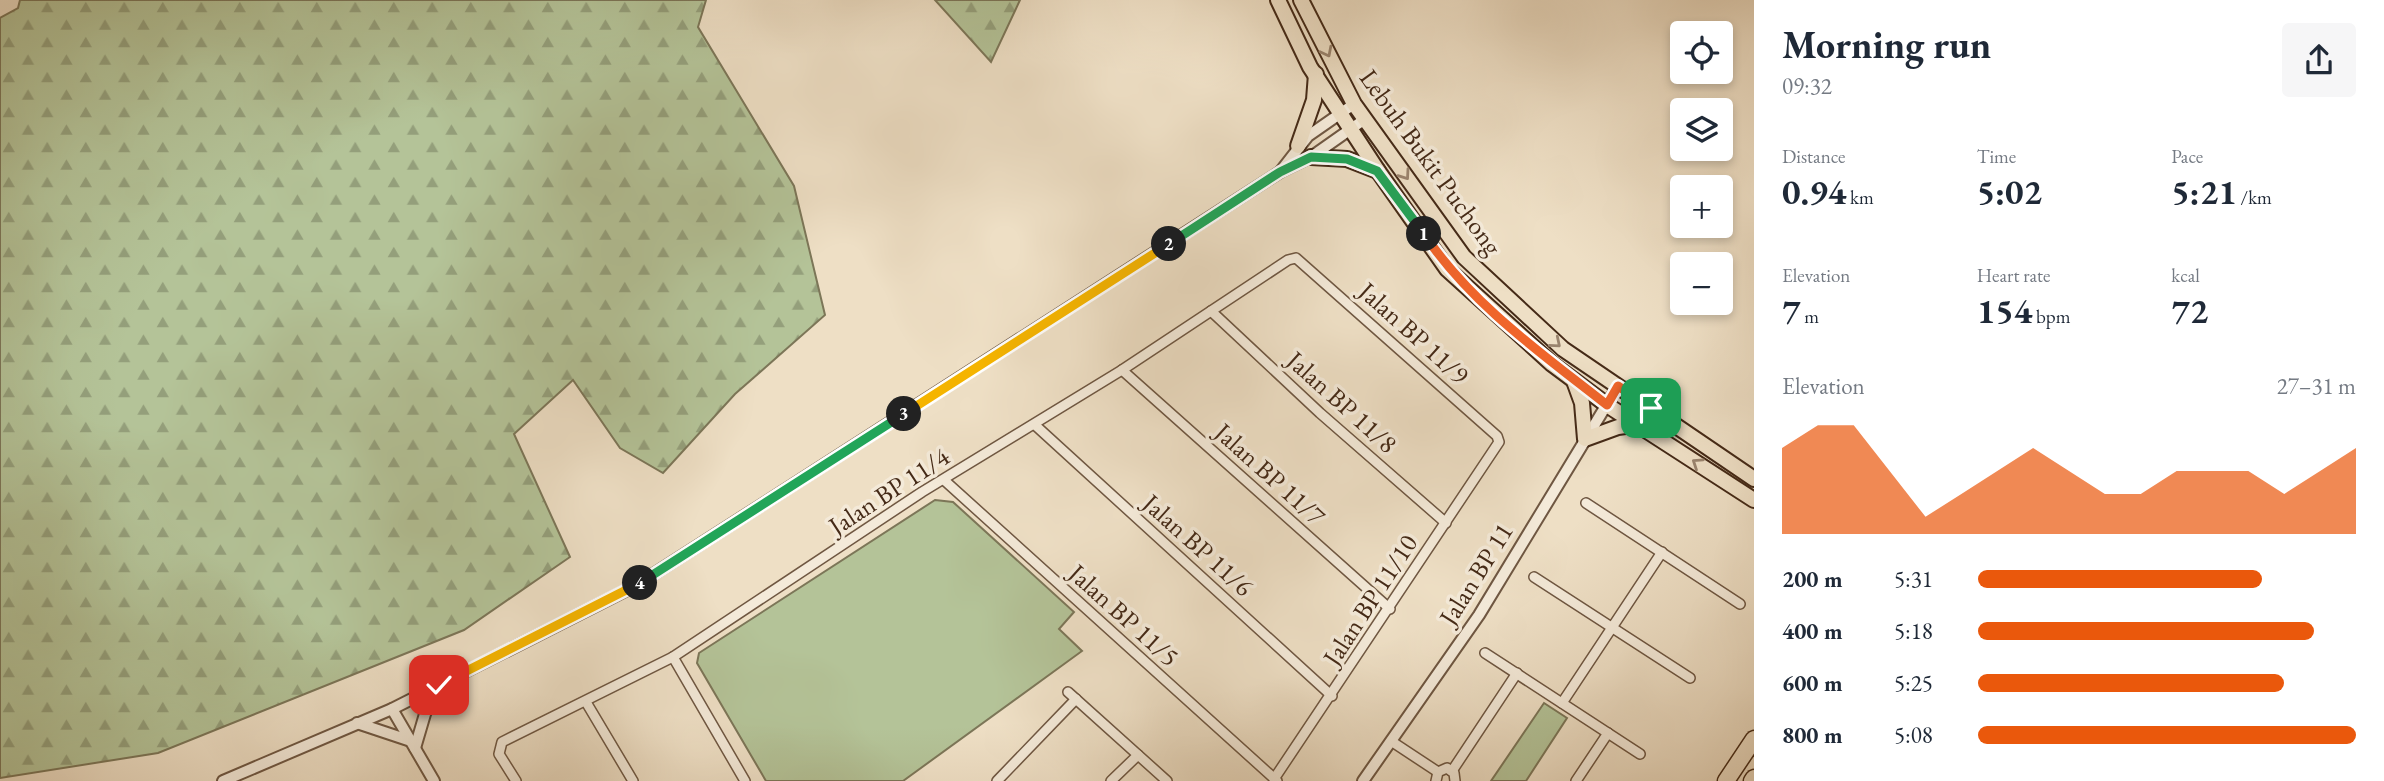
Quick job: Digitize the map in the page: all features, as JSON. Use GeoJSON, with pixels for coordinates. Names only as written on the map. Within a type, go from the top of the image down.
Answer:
{"type":"FeatureCollection","features":[{"type":"Feature","properties":{"kind":"highway"},"geometry":{"type":"LineString","coordinates":[[1726,781],[1754,739]]}},
{"type":"Feature","properties":{"kind":"main road","name":"Lebuh Bukit Puchong"},"geometry":{"type":"LineString","coordinates":[[1278,0],[1316,74],[1350,129],[1447,269],[1498,318],[1607,405],[1754,500]]}},
{"type":"Feature","properties":{"kind":"main road","name":"Lebuh Bukit Puchong"},"geometry":{"type":"LineString","coordinates":[[1301,0],[1354,104],[1464,257],[1563,349],[1754,479]]}},
{"type":"Feature","properties":{"kind":"main road"},"geometry":{"type":"LineString","coordinates":[[1298,146],[1314,100],[1316,74]]}},
{"type":"Feature","properties":{"kind":"main road"},"geometry":{"type":"LineString","coordinates":[[1311,157],[1347,159],[1377,171]]}},
{"type":"Feature","properties":{"kind":"main road"},"geometry":{"type":"LineString","coordinates":[[1571,377],[1582,403],[1585,439],[1618,426],[1640,424]]}},
{"type":"Feature","properties":{"kind":"street"},"geometry":{"type":"LineString","coordinates":[[1280,172],[1298,146],[1354,104]]}},
{"type":"Feature","properties":{"kind":"street"},"geometry":{"type":"LineString","coordinates":[[223,781],[392,709],[635,586],[1280,172],[1311,157],[1365,119]]}},
{"type":"Feature","properties":{"kind":"street","name":"Jalan BP 11/4"},"geometry":{"type":"LineString","coordinates":[[516,781],[499,754],[502,742],[673,657],[944,480],[1122,370],[1288,260],[1296,258]]}},
{"type":"Feature","properties":{"kind":"street","name":"Jalan BP 11/9"},"geometry":{"type":"LineString","coordinates":[[1296,258],[1497,436],[1499,442]]}},
{"type":"Feature","properties":{"kind":"street","name":"Jalan BP 11/8"},"geometry":{"type":"LineString","coordinates":[[1211,311],[1320,413],[1446,523]]}},
{"type":"Feature","properties":{"kind":"street","name":"Jalan BP 11/7"},"geometry":{"type":"LineString","coordinates":[[1122,370],[1390,609]]}},
{"type":"Feature","properties":{"kind":"street","name":"Jalan BP 11"},"geometry":{"type":"LineString","coordinates":[[1363,781],[1479,615],[1618,386]]}},
{"type":"Feature","properties":{"kind":"street","name":"Jalan BP 11/6"},"geometry":{"type":"LineString","coordinates":[[1035,425],[1332,696]]}},
{"type":"Feature","properties":{"kind":"street","name":"Jalan BP 11/10"},"geometry":{"type":"LineString","coordinates":[[1275,780],[1499,442]]}},
{"type":"Feature","properties":{"kind":"street","name":"Jalan BP 11/5"},"geometry":{"type":"LineString","coordinates":[[944,480],[1275,780]]}},
{"type":"Feature","properties":{"kind":"street"},"geometry":{"type":"LineString","coordinates":[[1586,503],[1740,604]]}},
{"type":"Feature","properties":{"kind":"street"},"geometry":{"type":"LineString","coordinates":[[1562,703],[1662,552]]}},
{"type":"Feature","properties":{"kind":"street"},"geometry":{"type":"LineString","coordinates":[[1534,577],[1689,678]]}},
{"type":"Feature","properties":{"kind":"street"},"geometry":{"type":"LineString","coordinates":[[1485,653],[1640,754]]}},
{"type":"Feature","properties":{"kind":"street"},"geometry":{"type":"LineString","coordinates":[[673,657],[745,781]]}},
{"type":"Feature","properties":{"kind":"street"},"geometry":{"type":"LineString","coordinates":[[1452,771],[1517,673]]}},
{"type":"Feature","properties":{"kind":"street"},"geometry":{"type":"LineString","coordinates":[[413,745],[439,685]]}},
{"type":"Feature","properties":{"kind":"street"},"geometry":{"type":"LineString","coordinates":[[1068,692],[1167,781]]}},
{"type":"Feature","properties":{"kind":"street"},"geometry":{"type":"LineString","coordinates":[[997,781],[1076,699]]}},
{"type":"Feature","properties":{"kind":"street"},"geometry":{"type":"LineString","coordinates":[[586,702],[633,781]]}},
{"type":"Feature","properties":{"kind":"street"},"geometry":{"type":"LineString","coordinates":[[392,709],[434,781]]}},
{"type":"Feature","properties":{"kind":"street"},"geometry":{"type":"LineString","coordinates":[[357,723],[413,745]]}},
{"type":"Feature","properties":{"kind":"street"},"geometry":{"type":"LineString","coordinates":[[1576,781],[1608,733]]}},
{"type":"Feature","properties":{"kind":"street"},"geometry":{"type":"LineString","coordinates":[[1391,741],[1437,776],[1443,768],[1452,771]]}},
{"type":"Feature","properties":{"kind":"street"},"geometry":{"type":"LineString","coordinates":[[1111,781],[1138,755]]}},
{"type":"Feature","properties":{"kind":"street"},"geometry":{"type":"LineString","coordinates":[[1452,771],[1455,781]]}},
{"type":"Feature","properties":{"kind":"green space"},"geometry":{"type":"Polygon","coordinates":[[[20,0],[706,0],[698,27],[794,186],[825,315],[735,394],[663,473],[620,448],[573,380],[514,434],[570,557],[464,630],[158,753],[0,778],[0,18],[18,8],[20,0]]]}},
{"type":"Feature","properties":{"kind":"green space"},"geometry":{"type":"Polygon","coordinates":[[[935,0],[1020,0],[991,62],[935,0]]]}},
{"type":"Feature","properties":{"kind":"green space"},"geometry":{"type":"Polygon","coordinates":[[[935,500],[953,502],[1074,612],[1059,629],[1082,651],[903,781],[766,781],[697,663],[699,653],[935,500]]]}},
{"type":"Feature","properties":{"kind":"green space"},"geometry":{"type":"Polygon","coordinates":[[[1544,703],[1567,718],[1526,781],[1491,781],[1544,703]]]}},
{"type":"Feature","properties":{"kind":"route"},"geometry":{"type":"LineString","coordinates":[[439,685],[635,586],[1280,172],[1311,157],[1347,159],[1377,171],[1447,269],[1498,318],[1552,364],[1607,405],[1618,386],[1651,408]]}}]}
